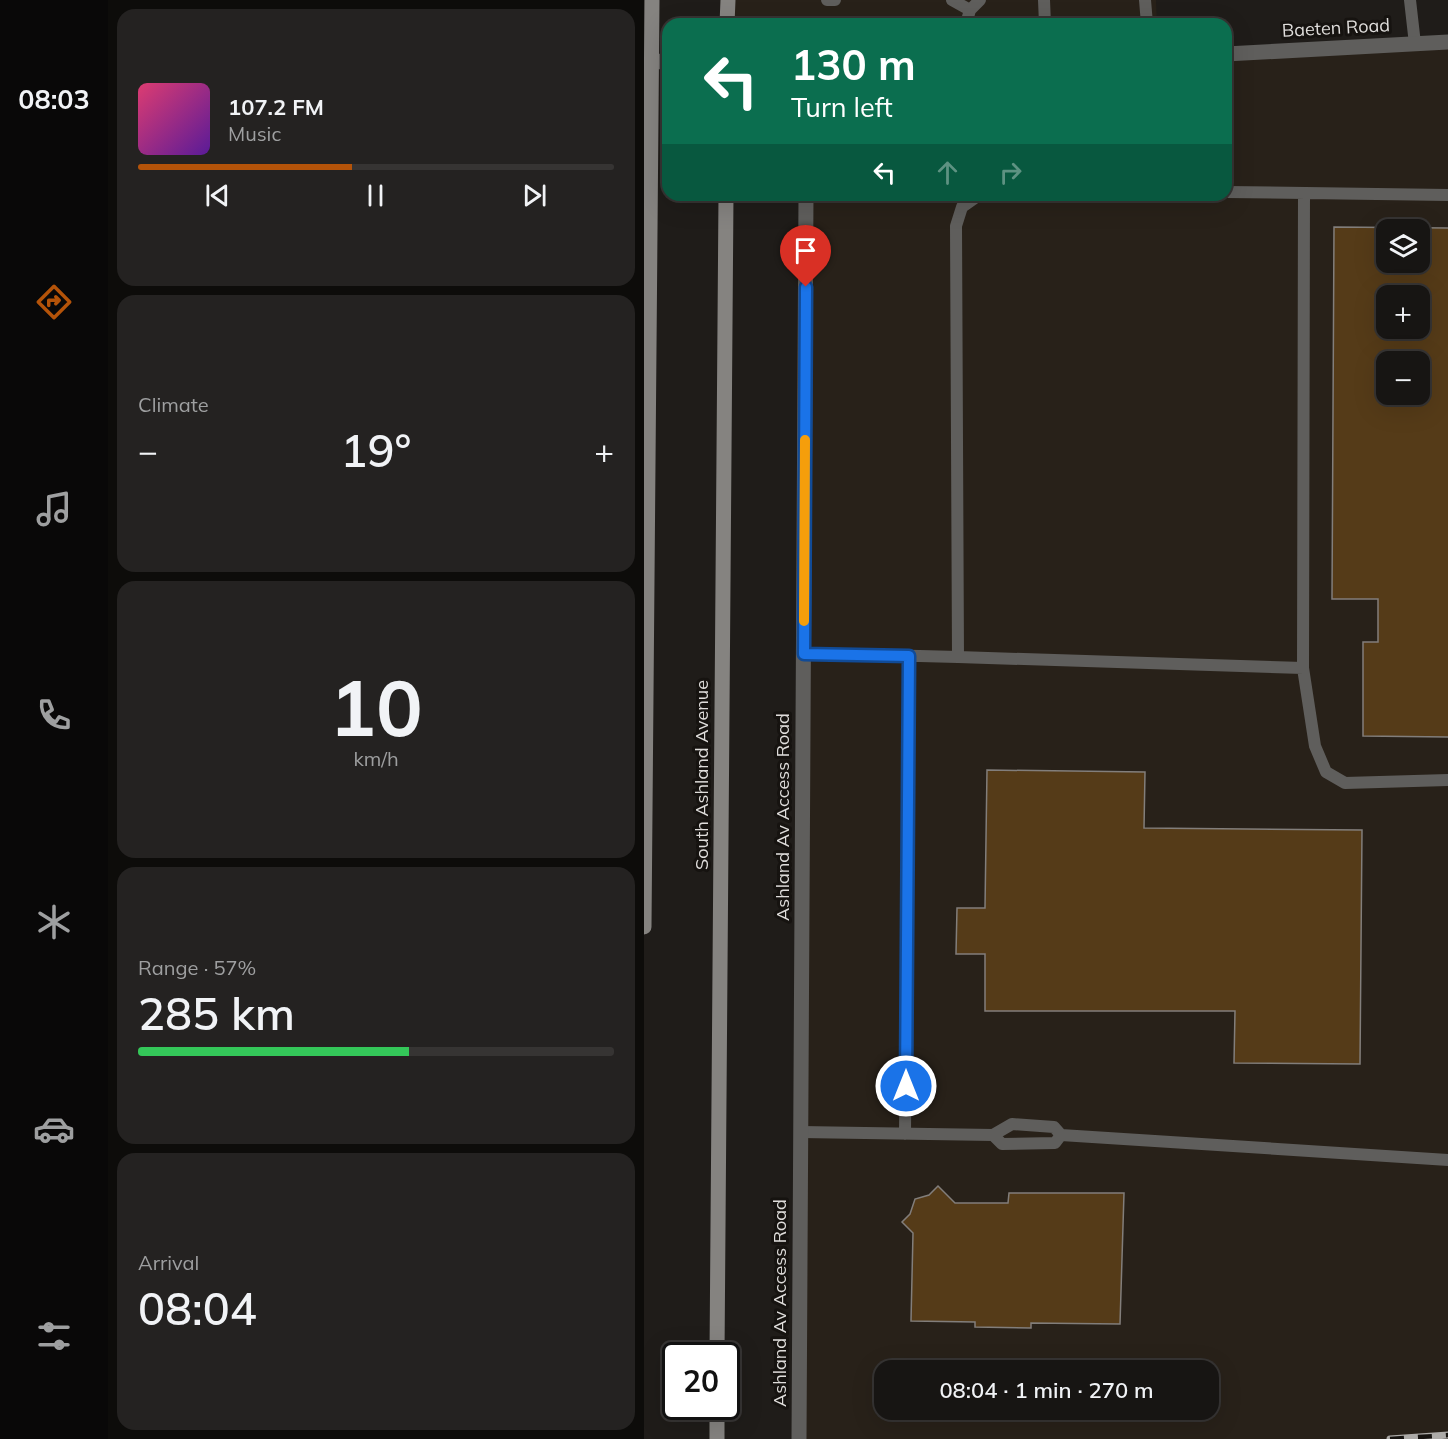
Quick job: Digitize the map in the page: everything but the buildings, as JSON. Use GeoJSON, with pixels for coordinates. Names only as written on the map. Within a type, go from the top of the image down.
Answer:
{"type":"FeatureCollection","features":[{"type":"Feature","properties":{"kind":"main road"},"geometry":{"type":"LineString","coordinates":[[644,927],[652,0]]}},
{"type":"Feature","properties":{"kind":"main road"},"geometry":{"type":"LineString","coordinates":[[727,18],[728,0]]}},
{"type":"Feature","properties":{"kind":"main road","name":"South Ashland Avenue"},"geometry":{"type":"LineString","coordinates":[[717,1342],[726,201]]}},
{"type":"Feature","properties":{"kind":"main road"},"geometry":{"type":"LineString","coordinates":[[717,1420],[717,1439]]}},
{"type":"Feature","properties":{"kind":"street","name":"Baeten Road"},"geometry":{"type":"LineString","coordinates":[[1232,54],[1448,42]]}},
{"type":"Feature","properties":{"kind":"street"},"geometry":{"type":"LineString","coordinates":[[651,60],[662,62]]}},
{"type":"Feature","properties":{"kind":"street","name":"Ashland Av Access Road"},"geometry":{"type":"LineString","coordinates":[[799,1439],[806,201]]}},
{"type":"Feature","properties":{"kind":"lane"},"geometry":{"type":"LineString","coordinates":[[827,0],[835,0]]}},
{"type":"Feature","properties":{"kind":"lane"},"geometry":{"type":"LineString","coordinates":[[952,0],[970,10]]}},
{"type":"Feature","properties":{"kind":"lane"},"geometry":{"type":"LineString","coordinates":[[968,18],[970,10],[980,0]]}},
{"type":"Feature","properties":{"kind":"lane"},"geometry":{"type":"LineString","coordinates":[[1044,0],[1045,18]]}},
{"type":"Feature","properties":{"kind":"lane"},"geometry":{"type":"LineString","coordinates":[[1145,0],[1146,18]]}},
{"type":"Feature","properties":{"kind":"lane"},"geometry":{"type":"LineString","coordinates":[[1410,0],[1415,44]]}},
{"type":"Feature","properties":{"kind":"lane"},"geometry":{"type":"LineString","coordinates":[[1232,192],[1448,195]]}},
{"type":"Feature","properties":{"kind":"lane"},"geometry":{"type":"LineString","coordinates":[[1304,193],[1303,668],[1315,746],[1326,772],[1345,783],[1448,780]]}},
{"type":"Feature","properties":{"kind":"lane"},"geometry":{"type":"LineString","coordinates":[[958,657],[956,226],[962,207],[970,201]]}},
{"type":"Feature","properties":{"kind":"lane"},"geometry":{"type":"LineString","coordinates":[[804,654],[1303,668]]}},
{"type":"Feature","properties":{"kind":"lane"},"geometry":{"type":"LineString","coordinates":[[905,1134],[909,656]]}},
{"type":"Feature","properties":{"kind":"lane"},"geometry":{"type":"LineString","coordinates":[[801,1132],[993,1135],[1012,1124],[1054,1127],[1061,1135],[1448,1160]]}},
{"type":"Feature","properties":{"kind":"lane"},"geometry":{"type":"LineString","coordinates":[[993,1135],[1002,1144],[1055,1143],[1061,1135]]}},
{"type":"Feature","properties":{"kind":"shaded area"},"geometry":{"type":"Polygon","coordinates":[[[728,0],[1156,0],[1157,18],[727,18],[728,0]]]}},
{"type":"Feature","properties":{"kind":"shaded area"},"geometry":{"type":"Polygon","coordinates":[[[1448,42],[1448,1439],[799,1439],[806,201],[1232,201],[1232,54],[1448,42]]]}},
{"type":"Feature","properties":{"kind":"railway"},"geometry":{"type":"LineString","coordinates":[[1390,1439],[1449,1435]]}},
{"type":"Feature","properties":{"kind":"slow traffic"},"geometry":{"type":"LineString","coordinates":[[804,621],[805,440]]}},
{"type":"Feature","properties":{"kind":"route"},"geometry":{"type":"LineString","coordinates":[[806,287],[804,654],[909,656],[906,1086]]}}]}
